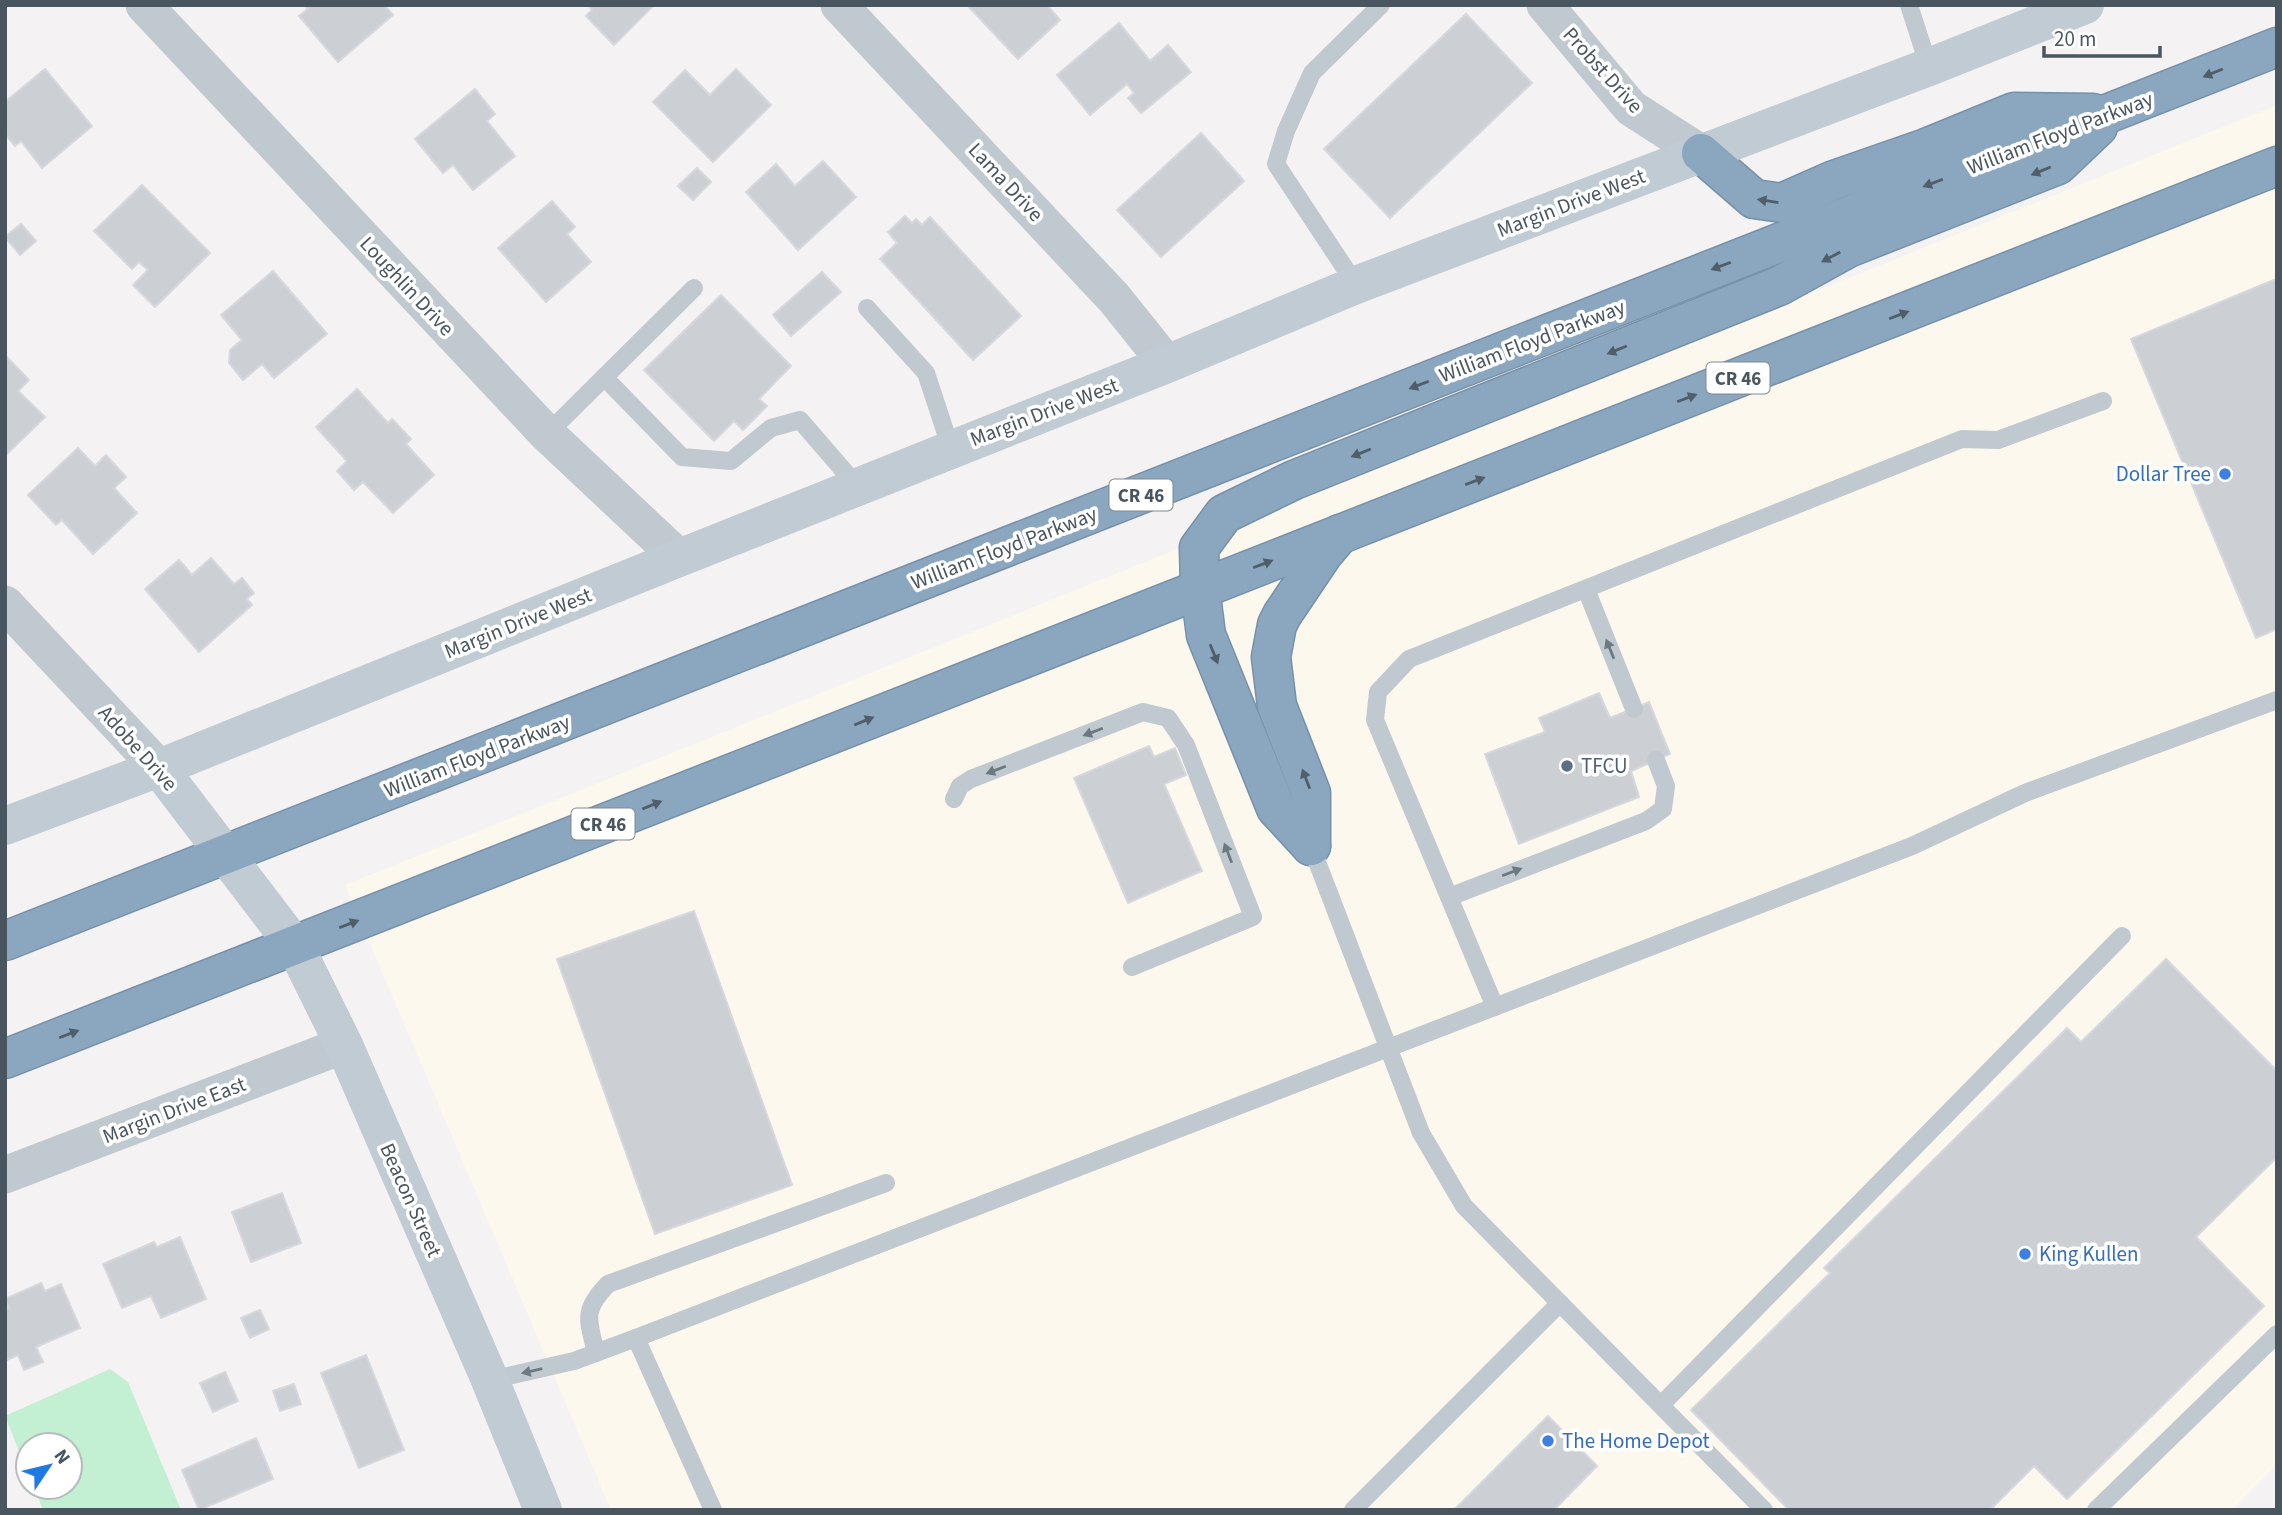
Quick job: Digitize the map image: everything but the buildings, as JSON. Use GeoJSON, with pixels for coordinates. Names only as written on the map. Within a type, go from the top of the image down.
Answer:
{"type":"FeatureCollection","features":[{"type":"Feature","properties":{"kind":"highway","name":"William Floyd Parkway"},"geometry":{"type":"LineString","coordinates":[[5,942],[2277,47]]}},
{"type":"Feature","properties":{"kind":"highway"},"geometry":{"type":"LineString","coordinates":[[1701,153],[1754,199],[1782,203],[1834,180],[1926,148],[2014,112],[2112,113]]}},
{"type":"Feature","properties":{"kind":"highway"},"geometry":{"type":"LineString","coordinates":[[1311,846],[1276,808],[1206,635],[1200,588],[1199,548],[1224,514],[1294,480],[1779,286],[1848,248],[2058,164],[2112,113]]}},
{"type":"Feature","properties":{"kind":"highway","name":"CR 46"},"geometry":{"type":"LineString","coordinates":[[5,1059],[2277,166]]}},
{"type":"Feature","properties":{"kind":"highway"},"geometry":{"type":"LineString","coordinates":[[1311,846],[1311,793],[1277,706],[1271,657],[1277,625],[1282,615],[1323,554],[1340,534]]}},
{"type":"Feature","properties":{"kind":"street","name":"Loughlin Drive"},"geometry":{"type":"LineString","coordinates":[[144,5],[547,434],[679,558]]}},
{"type":"Feature","properties":{"kind":"street","name":"Lama Drive"},"geometry":{"type":"LineString","coordinates":[[839,5],[1114,298],[1167,364]]}},
{"type":"Feature","properties":{"kind":"street","name":"Probst Drive"},"geometry":{"type":"LineString","coordinates":[[1545,5],[1631,108],[1701,153]]}},
{"type":"Feature","properties":{"kind":"street","name":"Margin Drive West"},"geometry":{"type":"LineString","coordinates":[[5,826],[159,768],[1167,364],[1356,285],[2085,5]]}},
{"type":"Feature","properties":{"kind":"street","name":"Adobe Drive"},"geometry":{"type":"LineString","coordinates":[[5,604],[159,768],[260,900]]}},
{"type":"Feature","properties":{"kind":"street","name":"Beacon Street"},"geometry":{"type":"LineString","coordinates":[[260,900],[295,946],[344,1045],[490,1380],[543,1510]]}},
{"type":"Feature","properties":{"kind":"street","name":"Margin Drive East"},"geometry":{"type":"LineString","coordinates":[[5,1175],[344,1045]]}},
{"type":"Feature","properties":{"kind":"lane"},"geometry":{"type":"LineString","coordinates":[[1356,285],[1276,164],[1286,131],[1312,73],[1381,5]]}},
{"type":"Feature","properties":{"kind":"lane"},"geometry":{"type":"LineString","coordinates":[[1909,5],[1929,67]]}},
{"type":"Feature","properties":{"kind":"lane"},"geometry":{"type":"LineString","coordinates":[[547,434],[694,288]]}},
{"type":"Feature","properties":{"kind":"lane"},"geometry":{"type":"LineString","coordinates":[[867,308],[926,373],[951,449]]}},
{"type":"Feature","properties":{"kind":"lane"},"geometry":{"type":"LineString","coordinates":[[604,377],[682,457],[731,461],[771,428],[800,420],[857,486]]}},
{"type":"Feature","properties":{"kind":"lane"},"geometry":{"type":"LineString","coordinates":[[1495,1007],[1375,720],[1378,692],[1409,659],[1962,439],[1998,440],[2103,401]]}},
{"type":"Feature","properties":{"kind":"lane"},"geometry":{"type":"LineString","coordinates":[[1586,589],[1634,709]]}},
{"type":"Feature","properties":{"kind":"lane"},"geometry":{"type":"LineString","coordinates":[[490,1380],[575,1361],[636,1338],[1912,846],[2025,793],[2277,700]]}},
{"type":"Feature","properties":{"kind":"lane"},"geometry":{"type":"LineString","coordinates":[[954,799],[960,786],[971,779],[1143,712],[1167,718],[1186,745],[1252,917],[1132,967]]}},
{"type":"Feature","properties":{"kind":"lane"},"geometry":{"type":"LineString","coordinates":[[1449,897],[1646,821],[1663,809],[1666,786],[1656,760]]}},
{"type":"Feature","properties":{"kind":"lane"},"geometry":{"type":"LineString","coordinates":[[1311,846],[1421,1133],[1464,1206],[1764,1510]]}},
{"type":"Feature","properties":{"kind":"lane"},"geometry":{"type":"LineString","coordinates":[[1661,1405],[2122,936]]}},
{"type":"Feature","properties":{"kind":"lane"},"geometry":{"type":"LineString","coordinates":[[596,1353],[588,1317],[592,1300],[608,1284],[886,1183]]}},
{"type":"Feature","properties":{"kind":"lane"},"geometry":{"type":"LineString","coordinates":[[1353,1510],[1560,1303]]}},
{"type":"Feature","properties":{"kind":"lane"},"geometry":{"type":"LineString","coordinates":[[2096,1510],[2277,1334]]}},
{"type":"Feature","properties":{"kind":"lane"},"geometry":{"type":"LineString","coordinates":[[636,1338],[713,1510]]}},
{"type":"Feature","properties":{"kind":"shaded area"},"geometry":{"type":"Polygon","coordinates":[[[2277,105],[2277,1465],[2232,1510],[611,1510],[345,885],[2277,105]]]}},
{"type":"Feature","properties":{"kind":"green space"},"geometry":{"type":"Polygon","coordinates":[[[110,1369],[128,1382],[181,1510],[43,1510],[39,1501],[84,1501],[84,1431],[14,1431],[14,1438],[5,1416],[110,1369]]]}},
{"type":"Feature","properties":{"kind":"place","name":"Dollar Tree"},"geometry":{"type":"Point","coordinates":[2225,474]}},
{"type":"Feature","properties":{"kind":"place","name":"TFCU"},"geometry":{"type":"Point","coordinates":[1567,766]}},
{"type":"Feature","properties":{"kind":"place","name":"King Kullen"},"geometry":{"type":"Point","coordinates":[2025,1254]}},
{"type":"Feature","properties":{"kind":"place","name":"The Home Depot"},"geometry":{"type":"Point","coordinates":[1548,1441]}}]}
